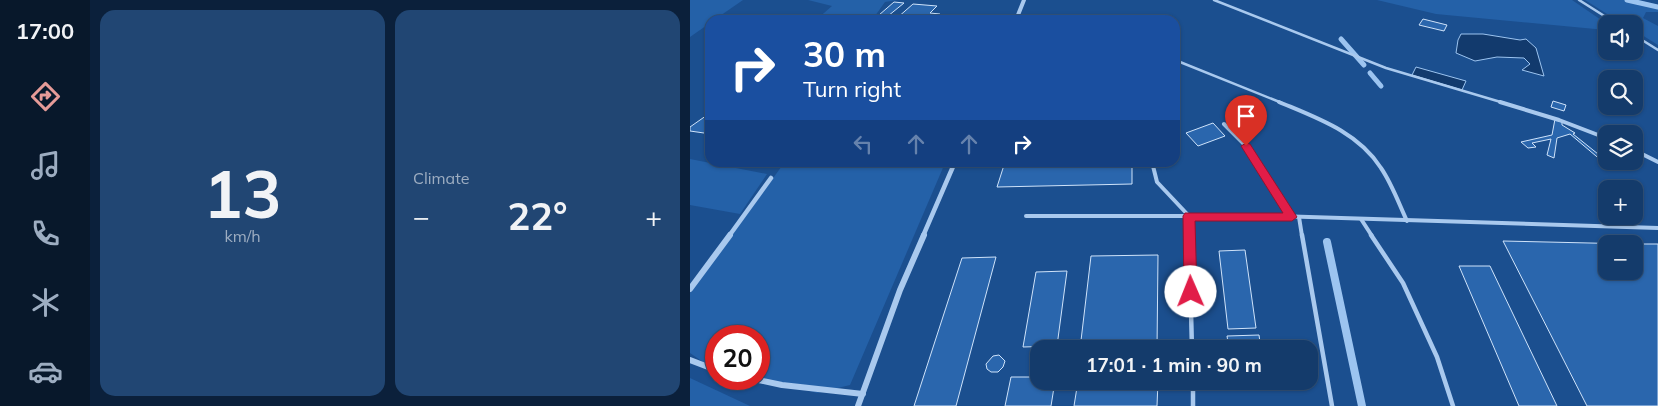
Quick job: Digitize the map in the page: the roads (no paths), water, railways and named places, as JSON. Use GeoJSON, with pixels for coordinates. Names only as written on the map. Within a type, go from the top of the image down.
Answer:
{"type":"FeatureCollection","features":[{"type":"Feature","properties":{"kind":"street"},"geometry":{"type":"LineString","coordinates":[[1018,15],[1024,0]]}},
{"type":"Feature","properties":{"kind":"street"},"geometry":{"type":"LineString","coordinates":[[858,406],[900,290],[953,167]]}},
{"type":"Feature","properties":{"kind":"street"},"geometry":{"type":"LineString","coordinates":[[690,289],[771,178]]}},
{"type":"Feature","properties":{"kind":"street"},"geometry":{"type":"LineString","coordinates":[[690,360],[705,366]]}},
{"type":"Feature","properties":{"kind":"street"},"geometry":{"type":"LineString","coordinates":[[770,382],[863,394]]}},
{"type":"Feature","properties":{"kind":"lane"},"geometry":{"type":"LineString","coordinates":[[1214,0],[1364,60],[1538,114],[1598,135]]}},
{"type":"Feature","properties":{"kind":"lane"},"geometry":{"type":"LineString","coordinates":[[1579,0],[1603,15]]}},
{"type":"Feature","properties":{"kind":"lane"},"geometry":{"type":"LineString","coordinates":[[1643,40],[1658,50]]}},
{"type":"Feature","properties":{"kind":"lane"},"geometry":{"type":"LineString","coordinates":[[1180,62],[1308,114],[1346,132],[1365,146],[1382,169],[1407,220]]}},
{"type":"Feature","properties":{"kind":"lane"},"geometry":{"type":"LineString","coordinates":[[1224,124],[1246,146],[1292,217]]}},
{"type":"Feature","properties":{"kind":"lane"},"geometry":{"type":"LineString","coordinates":[[1643,154],[1658,162]]}},
{"type":"Feature","properties":{"kind":"lane"},"geometry":{"type":"LineString","coordinates":[[1153,167],[1157,182],[1189,216],[1192,340]]}},
{"type":"Feature","properties":{"kind":"lane"},"geometry":{"type":"LineString","coordinates":[[1026,216],[1299,217],[1658,228]]}},
{"type":"Feature","properties":{"kind":"lane"},"geometry":{"type":"LineString","coordinates":[[1299,217],[1332,406]]}},
{"type":"Feature","properties":{"kind":"lane"},"geometry":{"type":"LineString","coordinates":[[1362,219],[1402,283],[1437,357],[1453,406]]}},
{"type":"Feature","properties":{"kind":"lane"},"geometry":{"type":"LineString","coordinates":[[1192,390],[1193,406]]}},
{"type":"Feature","properties":{"kind":"waterway"},"geometry":{"type":"LineString","coordinates":[[1627,0],[1658,7]]}},
{"type":"Feature","properties":{"kind":"waterway"},"geometry":{"type":"LineString","coordinates":[[1341,39],[1364,65]]}},
{"type":"Feature","properties":{"kind":"waterway"},"geometry":{"type":"LineString","coordinates":[[1370,73],[1381,86]]}},
{"type":"Feature","properties":{"kind":"waterway"},"geometry":{"type":"LineString","coordinates":[[1327,242],[1362,406]]}}]}
